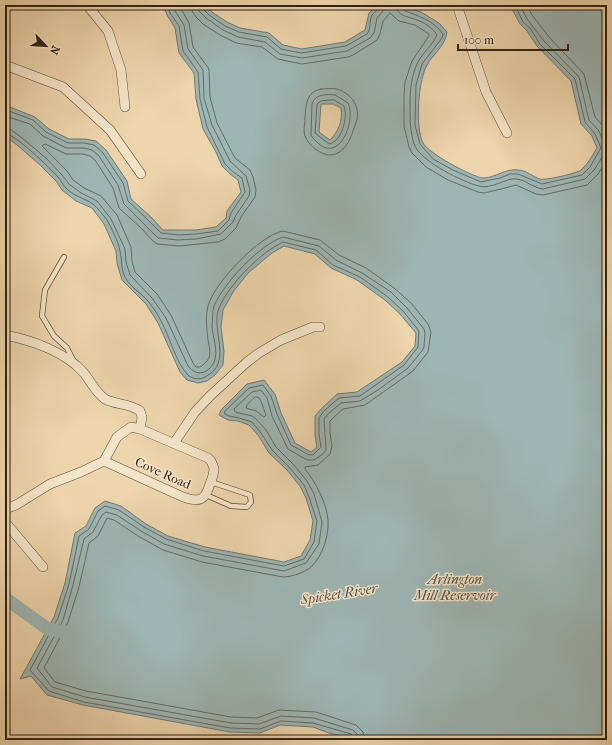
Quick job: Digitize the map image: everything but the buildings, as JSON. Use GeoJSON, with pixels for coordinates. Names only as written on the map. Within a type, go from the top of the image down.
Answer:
{"type":"FeatureCollection","features":[{"type":"Feature","properties":{"kind":"street"},"geometry":{"type":"LineString","coordinates":[[87,5],[108,31],[121,70],[125,107]]}},
{"type":"Feature","properties":{"kind":"street"},"geometry":{"type":"LineString","coordinates":[[457,5],[486,92],[506,133]]}},
{"type":"Feature","properties":{"kind":"street"},"geometry":{"type":"LineString","coordinates":[[5,65],[63,87],[110,130],[141,174]]}},
{"type":"Feature","properties":{"kind":"street"},"geometry":{"type":"LineString","coordinates":[[174,443],[195,412],[258,353],[281,340],[317,327]]}},
{"type":"Feature","properties":{"kind":"street"},"geometry":{"type":"LineString","coordinates":[[5,335],[38,344],[60,355],[84,373],[105,399],[130,406],[140,411],[142,416],[140,429],[131,427],[119,435],[115,439],[104,461],[50,484],[16,505],[5,509]]}},
{"type":"Feature","properties":{"kind":"street","name":"Cove Road"},"geometry":{"type":"LineString","coordinates":[[104,461],[184,497],[196,500],[203,498],[206,495],[211,482],[214,468],[211,461],[174,443],[140,429]]}},
{"type":"Feature","properties":{"kind":"street"},"geometry":{"type":"LineString","coordinates":[[5,522],[43,566]]}},
{"type":"Feature","properties":{"kind":"lane"},"geometry":{"type":"LineString","coordinates":[[64,258],[45,290],[42,316],[54,336],[67,348],[77,367]]}},
{"type":"Feature","properties":{"kind":"lane"},"geometry":{"type":"LineString","coordinates":[[206,495],[230,506],[240,508],[247,507],[251,502],[250,495],[211,482]]}},
{"type":"Feature","properties":{"kind":"water","name":"Arlington Mill Reservoir"},"geometry":{"type":"Polygon","coordinates":[[[163,5],[205,5],[212,12],[227,22],[240,28],[269,33],[283,45],[302,49],[345,42],[365,30],[369,13],[377,5],[399,5],[421,12],[439,23],[447,32],[442,45],[427,65],[421,82],[418,116],[423,143],[433,153],[477,177],[487,178],[509,170],[521,170],[540,179],[548,179],[581,170],[588,163],[597,148],[592,136],[581,124],[571,81],[537,46],[527,31],[520,24],[510,5],[607,5],[607,740],[358,740],[329,733],[313,727],[280,725],[260,733],[230,732],[83,705],[47,695],[31,676],[20,679],[54,617],[65,583],[75,533],[86,526],[95,508],[105,501],[121,506],[146,524],[168,536],[205,547],[284,562],[301,556],[310,540],[313,521],[306,498],[300,486],[287,470],[269,453],[258,435],[249,425],[238,421],[228,420],[219,415],[221,410],[247,384],[264,380],[275,394],[281,413],[295,443],[311,452],[317,447],[315,435],[315,416],[322,408],[337,394],[357,392],[402,362],[415,346],[416,333],[400,314],[385,300],[357,280],[331,268],[315,254],[284,246],[272,253],[248,273],[233,292],[223,310],[221,327],[224,351],[223,365],[215,375],[207,381],[198,383],[187,380],[180,372],[158,323],[146,304],[122,280],[117,263],[116,251],[104,224],[92,208],[76,201],[62,190],[56,181],[40,165],[5,136],[5,107],[10,107],[35,117],[49,129],[69,139],[96,141],[106,150],[127,181],[131,199],[163,230],[196,230],[216,227],[226,218],[227,211],[241,192],[238,180],[222,166],[203,129],[196,99],[194,73],[179,53],[175,28],[163,5]],[[321,104],[319,132],[330,140],[338,130],[341,122],[341,108],[333,104],[321,104]]]}},
{"type":"Feature","properties":{"kind":"waterway","name":"Spicket River"},"geometry":{"type":"LineString","coordinates":[[5,598],[48,629],[65,632]]}}]}
